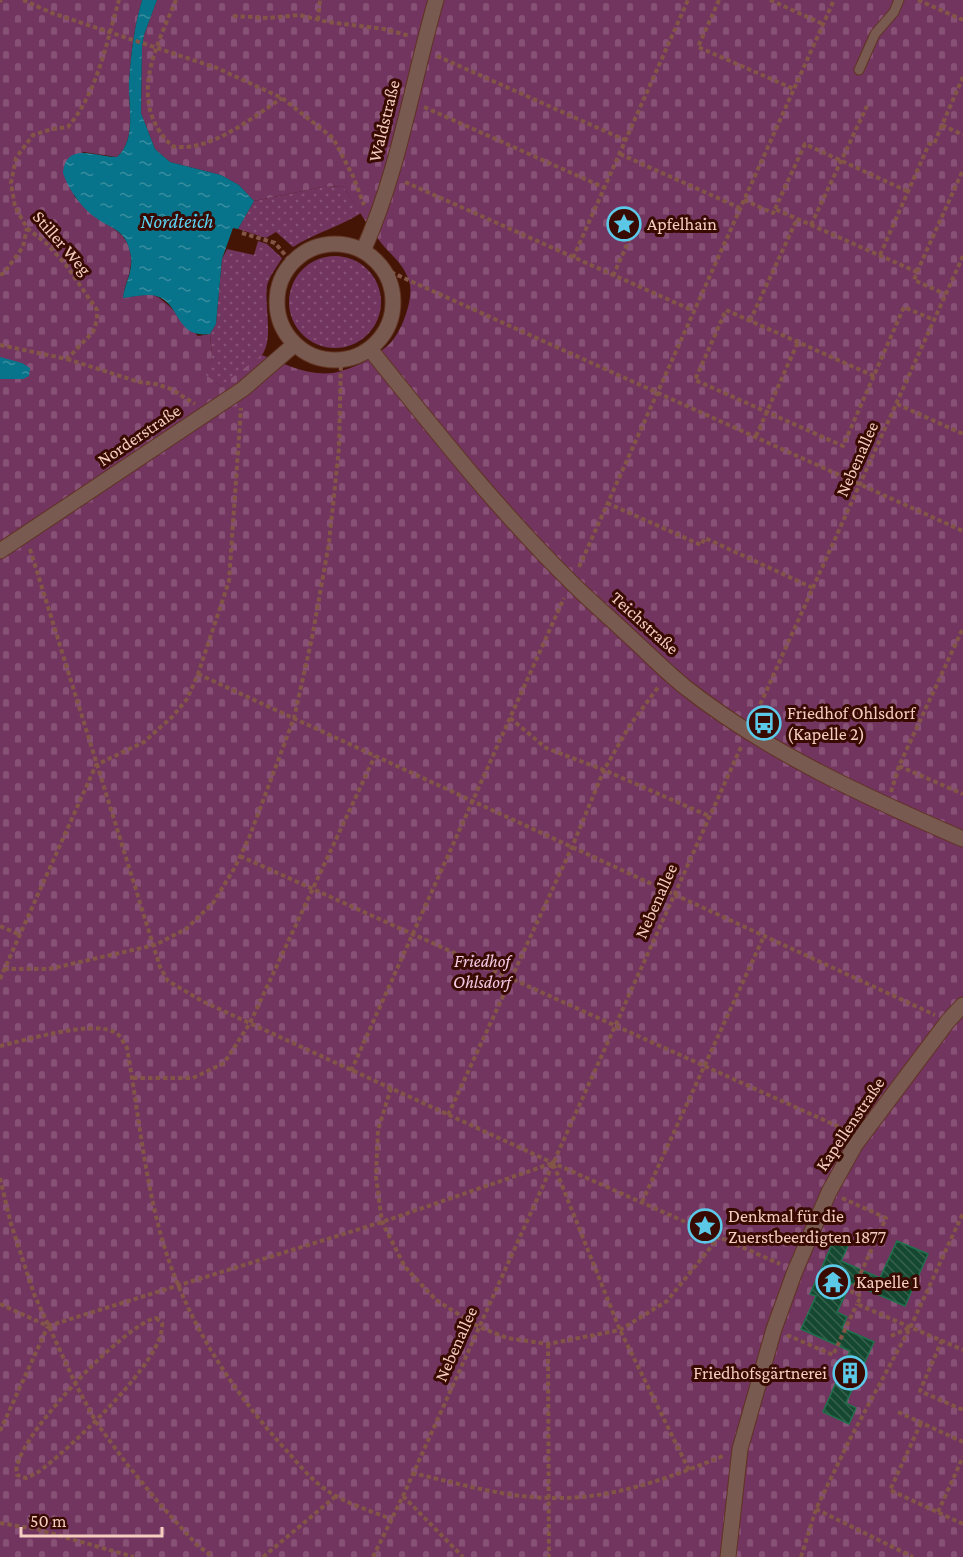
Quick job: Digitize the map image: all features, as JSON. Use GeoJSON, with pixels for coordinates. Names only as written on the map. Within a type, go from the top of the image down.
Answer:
{"type":"FeatureCollection","features":[{"type":"Feature","properties":{"kind":"street","name":"Waldstraße"},"geometry":{"type":"LineString","coordinates":[[363,250],[375,224],[390,176],[436,0]]}},
{"type":"Feature","properties":{"kind":"street"},"geometry":{"type":"LineString","coordinates":[[334,243],[363,250],[384,269],[391,284],[394,300],[388,327],[370,349],[361,354],[340,360],[316,357],[295,344],[284,330],[278,313],[277,295],[282,278],[292,262],[318,246],[334,243]]}},
{"type":"Feature","properties":{"kind":"street","name":"Norderstraße"},"geometry":{"type":"LineString","coordinates":[[0,551],[243,389],[295,344]]}},
{"type":"Feature","properties":{"kind":"street","name":"Teichstraße"},"geometry":{"type":"LineString","coordinates":[[370,349],[447,446],[572,583],[686,687],[803,764],[886,806],[963,839]]}},
{"type":"Feature","properties":{"kind":"street","name":"Kapellenstraße"},"geometry":{"type":"LineString","coordinates":[[728,1557],[740,1449],[774,1329],[795,1270],[829,1192],[861,1137],[948,1021],[963,1005]]}},
{"type":"Feature","properties":{"kind":"lane"},"geometry":{"type":"LineString","coordinates":[[859,70],[875,34],[894,12],[899,0]]}},
{"type":"Feature","properties":{"kind":"path"},"geometry":{"type":"LineString","coordinates":[[23,0],[52,13],[217,68],[282,98],[333,138],[350,167],[362,202],[375,224]]}},
{"type":"Feature","properties":{"kind":"path","name":"Stiller Weg"},"geometry":{"type":"LineString","coordinates":[[67,359],[93,332],[98,320],[97,310],[66,265],[47,244],[27,228],[15,207],[11,183],[16,158],[33,135],[68,127],[82,111],[95,83],[119,0]]}},
{"type":"Feature","properties":{"kind":"path"},"geometry":{"type":"LineString","coordinates":[[176,0],[150,69],[148,106],[158,130],[172,146],[194,147],[204,144],[243,124],[282,98]]}},
{"type":"Feature","properties":{"kind":"path"},"geometry":{"type":"LineString","coordinates":[[318,20],[320,0]]}},
{"type":"Feature","properties":{"kind":"path"},"geometry":{"type":"LineString","coordinates":[[573,258],[688,0]]}},
{"type":"Feature","properties":{"kind":"path"},"geometry":{"type":"LineString","coordinates":[[719,0],[698,48],[794,89]]}},
{"type":"Feature","properties":{"kind":"path"},"geometry":{"type":"LineString","coordinates":[[770,0],[823,24]]}},
{"type":"Feature","properties":{"kind":"path"},"geometry":{"type":"LineString","coordinates":[[351,1071],[834,0]]}},
{"type":"Feature","properties":{"kind":"path"},"geometry":{"type":"LineString","coordinates":[[918,0],[961,19],[963,12]]}},
{"type":"Feature","properties":{"kind":"path"},"geometry":{"type":"LineString","coordinates":[[233,16],[268,18],[299,15],[318,20],[384,29],[424,45],[625,140]]}},
{"type":"Feature","properties":{"kind":"path"},"geometry":{"type":"LineString","coordinates":[[879,255],[929,144],[934,144],[963,77]]}},
{"type":"Feature","properties":{"kind":"path"},"geometry":{"type":"LineString","coordinates":[[410,100],[605,188]]}},
{"type":"Feature","properties":{"kind":"path"},"geometry":{"type":"LineString","coordinates":[[811,225],[867,106]]}},
{"type":"Feature","properties":{"kind":"path"},"geometry":{"type":"LineString","coordinates":[[942,125],[963,135]]}},
{"type":"Feature","properties":{"kind":"path"},"geometry":{"type":"LineString","coordinates":[[744,200],[773,213],[805,144],[909,192]]}},
{"type":"Feature","properties":{"kind":"path"},"geometry":{"type":"LineString","coordinates":[[620,154],[740,208]]}},
{"type":"Feature","properties":{"kind":"path"},"geometry":{"type":"LineString","coordinates":[[945,294],[914,280],[963,170]]}},
{"type":"Feature","properties":{"kind":"path"},"geometry":{"type":"LineString","coordinates":[[390,176],[694,311]]}},
{"type":"Feature","properties":{"kind":"path"},"geometry":{"type":"LineString","coordinates":[[775,209],[917,272]]}},
{"type":"Feature","properties":{"kind":"path"},"geometry":{"type":"LineString","coordinates":[[750,321],[797,219]]}},
{"type":"Feature","properties":{"kind":"path"},"geometry":{"type":"LineString","coordinates":[[613,276],[638,220]]}},
{"type":"Feature","properties":{"kind":"path"},"geometry":{"type":"LineString","coordinates":[[0,275],[4,273],[23,247],[27,228]]}},
{"type":"Feature","properties":{"kind":"path"},"geometry":{"type":"LineString","coordinates":[[242,233],[274,243],[292,262]]}},
{"type":"Feature","properties":{"kind":"path","name":"Nebenallee"},"geometry":{"type":"LineString","coordinates":[[373,1557],[403,1496],[963,256]]}},
{"type":"Feature","properties":{"kind":"path"},"geometry":{"type":"LineString","coordinates":[[384,269],[963,531]]}},
{"type":"Feature","properties":{"kind":"path"},"geometry":{"type":"LineString","coordinates":[[874,376],[726,310],[695,380],[843,446],[874,376],[904,307],[934,320]]}},
{"type":"Feature","properties":{"kind":"path"},"geometry":{"type":"LineString","coordinates":[[756,436],[798,342]]}},
{"type":"Feature","properties":{"kind":"path"},"geometry":{"type":"LineString","coordinates":[[0,345],[67,359],[139,382],[171,389],[206,412]]}},
{"type":"Feature","properties":{"kind":"path"},"geometry":{"type":"LineString","coordinates":[[4,969],[49,969],[155,945],[186,929],[213,903],[240,856],[249,838],[294,718],[312,638],[329,543],[339,448],[340,360]]}},
{"type":"Feature","properties":{"kind":"path"},"geometry":{"type":"LineString","coordinates":[[0,979],[96,765],[144,742],[172,717],[187,699],[198,674],[229,581],[243,389]]}},
{"type":"Feature","properties":{"kind":"path"},"geometry":{"type":"LineString","coordinates":[[897,404],[963,434]]}},
{"type":"Feature","properties":{"kind":"path"},"geometry":{"type":"LineString","coordinates":[[607,503],[701,545],[705,538],[813,588]]}},
{"type":"Feature","properties":{"kind":"path"},"geometry":{"type":"LineString","coordinates":[[26,534],[96,765],[163,975],[168,981],[195,997],[351,1071],[795,1270]]}},
{"type":"Feature","properties":{"kind":"path"},"geometry":{"type":"LineString","coordinates":[[886,806],[899,766],[963,628]]}},
{"type":"Feature","properties":{"kind":"path"},"geometry":{"type":"LineString","coordinates":[[448,1115],[572,847],[604,770],[630,725],[669,672]]}},
{"type":"Feature","properties":{"kind":"path"},"geometry":{"type":"LineString","coordinates":[[198,674],[948,1021]]}},
{"type":"Feature","properties":{"kind":"path"},"geometry":{"type":"LineString","coordinates":[[510,718],[546,748],[604,770],[709,816]]}},
{"type":"Feature","properties":{"kind":"path"},"geometry":{"type":"LineString","coordinates":[[133,1078],[193,1078],[224,1063],[250,1023],[375,756]]}},
{"type":"Feature","properties":{"kind":"path"},"geometry":{"type":"LineString","coordinates":[[899,766],[963,794]]}},
{"type":"Feature","properties":{"kind":"path"},"geometry":{"type":"LineString","coordinates":[[240,856],[412,936],[861,1137]]}},
{"type":"Feature","properties":{"kind":"path"},"geometry":{"type":"LineString","coordinates":[[0,926],[19,934]]}},
{"type":"Feature","properties":{"kind":"path"},"geometry":{"type":"LineString","coordinates":[[642,1202],[764,936]]}},
{"type":"Feature","properties":{"kind":"path"},"geometry":{"type":"LineString","coordinates":[[0,1046],[82,1028],[100,1028],[117,1034],[128,1048],[147,1172],[165,1248],[178,1285],[213,1356],[265,1427],[323,1488],[336,1496],[391,1519]]}},
{"type":"Feature","properties":{"kind":"path"},"geometry":{"type":"LineString","coordinates":[[390,1088],[378,1130],[376,1178],[382,1222],[405,1266],[436,1300],[479,1327],[507,1338],[548,1344],[620,1330],[667,1301],[719,1237]]}},
{"type":"Feature","properties":{"kind":"path"},"geometry":{"type":"LineString","coordinates":[[0,1304],[48,1326],[382,1222],[553,1163]]}},
{"type":"Feature","properties":{"kind":"path"},"geometry":{"type":"LineString","coordinates":[[553,1163],[620,1330],[689,1470]]}},
{"type":"Feature","properties":{"kind":"path"},"geometry":{"type":"LineString","coordinates":[[0,1178],[11,1224],[34,1294],[75,1383],[96,1422],[158,1502],[196,1544],[213,1557]]}},
{"type":"Feature","properties":{"kind":"path"},"geometry":{"type":"LineString","coordinates":[[774,1329],[833,1355],[861,1296],[852,1292],[886,1218],[829,1192]]}},
{"type":"Feature","properties":{"kind":"path"},"geometry":{"type":"LineString","coordinates":[[801,1557],[816,1509],[845,1449],[911,1326],[963,1213]]}},
{"type":"Feature","properties":{"kind":"path"},"geometry":{"type":"LineString","coordinates":[[857,1304],[963,1350]]}},
{"type":"Feature","properties":{"kind":"path"},"geometry":{"type":"LineString","coordinates":[[151,1319],[160,1320],[163,1328],[157,1344],[135,1377],[96,1422],[37,1473],[26,1478],[17,1475],[15,1471],[17,1463],[24,1448],[42,1422],[75,1383],[117,1342],[135,1328],[151,1319]]}},
{"type":"Feature","properties":{"kind":"path"},"geometry":{"type":"LineString","coordinates":[[0,1431],[48,1326]]}},
{"type":"Feature","properties":{"kind":"path"},"geometry":{"type":"LineString","coordinates":[[891,1336],[911,1326]]}},
{"type":"Feature","properties":{"kind":"path"},"geometry":{"type":"LineString","coordinates":[[942,1340],[920,1391],[963,1410]]}},
{"type":"Feature","properties":{"kind":"path"},"geometry":{"type":"LineString","coordinates":[[548,1344],[549,1557]]}},
{"type":"Feature","properties":{"kind":"path"},"geometry":{"type":"LineString","coordinates":[[898,1413],[963,1442]]}},
{"type":"Feature","properties":{"kind":"path"},"geometry":{"type":"LineString","coordinates":[[921,1423],[890,1490],[963,1524]]}},
{"type":"Feature","properties":{"kind":"path"},"geometry":{"type":"LineString","coordinates":[[412,1473],[481,1489],[548,1498],[601,1495],[648,1484],[740,1449]]}},
{"type":"Feature","properties":{"kind":"path"},"geometry":{"type":"LineString","coordinates":[[938,1512],[963,1457]]}},
{"type":"Feature","properties":{"kind":"path"},"geometry":{"type":"LineString","coordinates":[[263,1557],[336,1496]]}},
{"type":"Feature","properties":{"kind":"path"},"geometry":{"type":"LineString","coordinates":[[403,1496],[463,1557]]}},
{"type":"Feature","properties":{"kind":"path"},"geometry":{"type":"LineString","coordinates":[[816,1509],[901,1554],[913,1557]]}},
{"type":"Feature","properties":{"kind":"path"},"geometry":{"type":"LineString","coordinates":[[0,1523],[36,1529],[134,1557]]}},
{"type":"Feature","properties":{"kind":"green space","name":"Friedhof Ohlsdorf"},"geometry":{"type":"Polygon","coordinates":[[[0,0],[142,0],[131,61],[130,121],[127,141],[117,157],[83,152],[74,196],[91,214],[114,228],[128,244],[131,266],[123,298],[156,296],[198,336],[210,334],[212,356],[206,375],[221,386],[262,355],[314,373],[333,373],[361,363],[380,351],[396,335],[407,309],[410,285],[402,267],[366,223],[343,186],[322,187],[254,201],[239,185],[221,175],[170,162],[155,149],[141,113],[142,47],[157,0],[963,0],[963,1557],[0,1557],[0,0]]]}},
{"type":"Feature","properties":{"kind":"green space"},"geometry":{"type":"Polygon","coordinates":[[[343,186],[361,213],[293,247],[276,232],[266,238],[238,229],[254,201],[322,187],[343,186]]]}},
{"type":"Feature","properties":{"kind":"green space"},"geometry":{"type":"Polygon","coordinates":[[[258,241],[267,244],[282,258],[267,286],[266,348],[254,362],[221,386],[205,375],[212,356],[210,334],[216,324],[222,259],[227,249],[254,255],[258,241]]]}},
{"type":"Feature","properties":{"kind":"green space"},"geometry":{"type":"Polygon","coordinates":[[[335,256],[353,259],[368,269],[378,284],[381,302],[378,320],[368,335],[353,345],[335,348],[317,345],[302,335],[292,320],[289,302],[292,284],[302,269],[317,259],[335,256]]]}},
{"type":"Feature","properties":{"kind":"water","name":"Nordteich"},"geometry":{"type":"Polygon","coordinates":[[[142,0],[157,0],[142,47],[141,113],[155,149],[170,162],[221,175],[239,185],[254,201],[238,229],[233,228],[222,259],[216,324],[210,334],[190,331],[170,306],[156,296],[123,298],[131,263],[126,240],[83,206],[71,191],[63,173],[65,163],[76,154],[117,157],[123,150],[129,132],[131,61],[142,0]]]}},
{"type":"Feature","properties":{"kind":"water"},"geometry":{"type":"Polygon","coordinates":[[[0,357],[22,363],[30,368],[29,376],[23,379],[0,379],[0,357]]]}},
{"type":"Feature","properties":{"kind":"building"},"geometry":{"type":"Polygon","coordinates":[[[834,1240],[848,1246],[841,1261],[880,1278],[897,1241],[928,1254],[905,1306],[851,1283],[837,1312],[847,1317],[842,1328],[874,1342],[846,1403],[856,1408],[849,1424],[823,1412],[850,1351],[801,1329],[816,1296],[810,1294],[834,1240]]]}},
{"type":"Feature","properties":{"kind":"place","name":"Apfelhain"},"geometry":{"type":"Point","coordinates":[624,224]}},
{"type":"Feature","properties":{"kind":"place","name":"Friedhof Ohlsdorf (Kapelle 2)"},"geometry":{"type":"Point","coordinates":[764,723]}},
{"type":"Feature","properties":{"kind":"place","name":"Denkmal für die Zuerstbeerdigten 1877"},"geometry":{"type":"Point","coordinates":[705,1226]}},
{"type":"Feature","properties":{"kind":"place","name":"Kapelle 1"},"geometry":{"type":"Point","coordinates":[833,1282]}},
{"type":"Feature","properties":{"kind":"place","name":"Friedhofsgärtnerei"},"geometry":{"type":"Point","coordinates":[850,1373]}}]}
